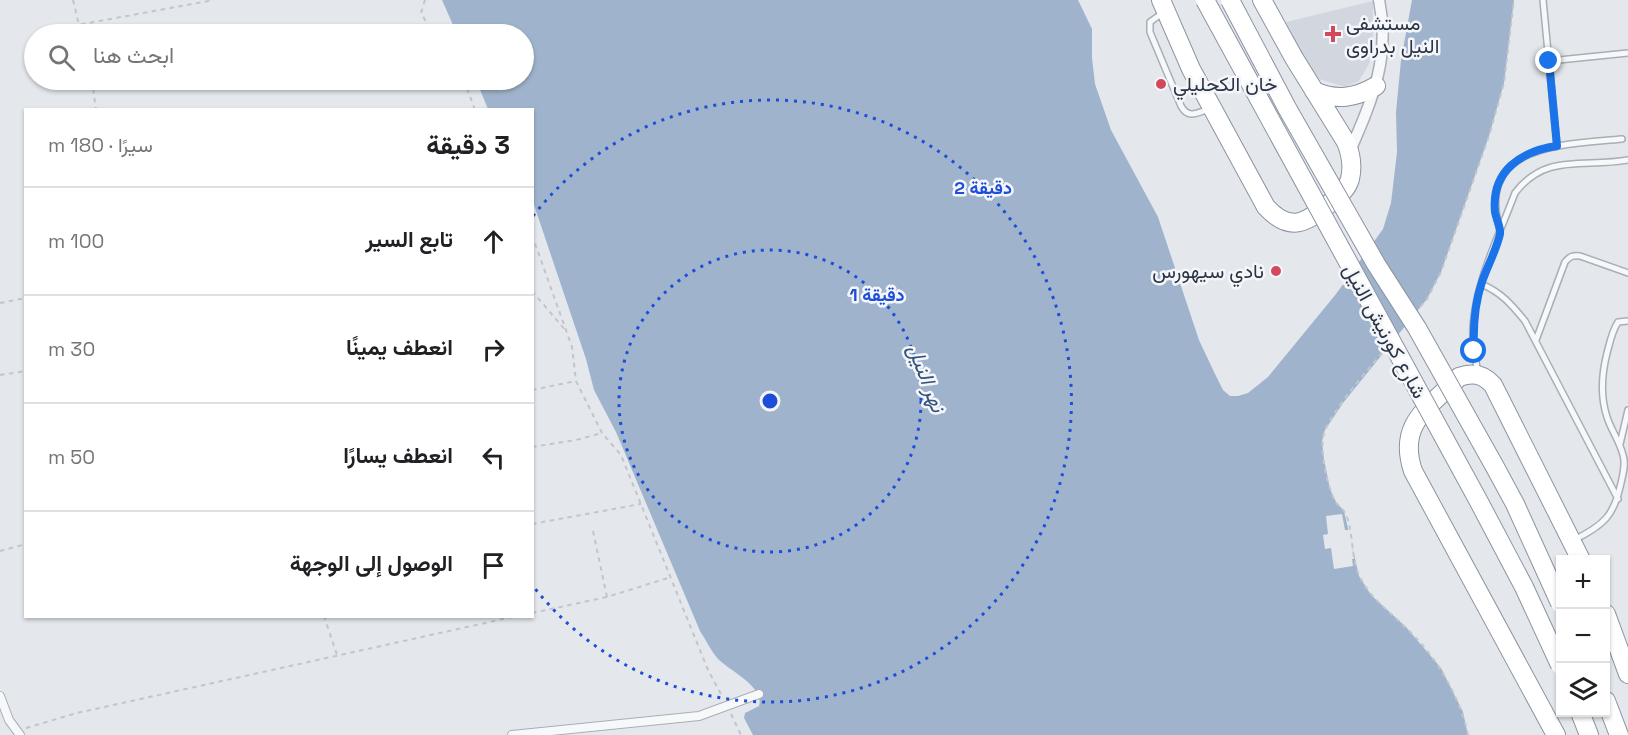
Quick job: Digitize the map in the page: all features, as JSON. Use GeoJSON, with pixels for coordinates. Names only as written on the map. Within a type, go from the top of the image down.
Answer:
{"type":"FeatureCollection","features":[{"type":"Feature","properties":{"kind":"highway","name":"شارع كورنيش النيل"},"geometry":{"type":"LineString","coordinates":[[1204,0],[1478,500],[1524,587],[1559,663]]}},
{"type":"Feature","properties":{"kind":"highway","name":"شارع كورنيش النيل"},"geometry":{"type":"LineString","coordinates":[[1230,0],[1287,108],[1376,264],[1417,328],[1495,467],[1515,504],[1556,594]]}},
{"type":"Feature","properties":{"kind":"highway"},"geometry":{"type":"LineString","coordinates":[[1163,5],[1191,69],[1266,207],[1286,221],[1309,220],[1345,190],[1352,165],[1350,152],[1262,0]]}},
{"type":"Feature","properties":{"kind":"highway"},"geometry":{"type":"LineString","coordinates":[[1314,91],[1326,96],[1352,97],[1376,86]]}},
{"type":"Feature","properties":{"kind":"highway"},"geometry":{"type":"LineString","coordinates":[[1556,735],[1413,471],[1408,455],[1408,438],[1414,422],[1459,377],[1468,373],[1478,374],[1487,378],[1493,385],[1579,555]]}},
{"type":"Feature","properties":{"kind":"highway"},"geometry":{"type":"LineString","coordinates":[[1610,627],[1628,674]]}},
{"type":"Feature","properties":{"kind":"highway"},"geometry":{"type":"LineString","coordinates":[[1610,713],[1619,735]]}},
{"type":"Feature","properties":{"kind":"highway"},"geometry":{"type":"LineString","coordinates":[[1582,717],[1589,735]]}},
{"type":"Feature","properties":{"kind":"street"},"geometry":{"type":"LineString","coordinates":[[1350,152],[1376,86],[1381,63],[1383,18],[1379,0]]}},
{"type":"Feature","properties":{"kind":"street"},"geometry":{"type":"LineString","coordinates":[[512,735],[699,716],[759,694]]}},
{"type":"Feature","properties":{"kind":"street"},"geometry":{"type":"LineString","coordinates":[[0,696],[9,720],[18,733]]}},
{"type":"Feature","properties":{"kind":"lane"},"geometry":{"type":"LineString","coordinates":[[1543,0],[1557,146]]}},
{"type":"Feature","properties":{"kind":"lane"},"geometry":{"type":"LineString","coordinates":[[1163,5],[1150,22],[1149,32],[1181,106],[1188,114],[1194,115],[1212,107]]}},
{"type":"Feature","properties":{"kind":"lane"},"geometry":{"type":"LineString","coordinates":[[1549,61],[1628,53]]}},
{"type":"Feature","properties":{"kind":"lane"},"geometry":{"type":"LineString","coordinates":[[1501,232],[1495,213],[1496,194],[1502,175],[1513,163],[1541,148],[1622,139]]}},
{"type":"Feature","properties":{"kind":"lane"},"geometry":{"type":"LineString","coordinates":[[1478,374],[1473,329],[1476,306],[1481,284],[1515,194],[1533,174],[1557,165],[1628,160]]}},
{"type":"Feature","properties":{"kind":"lane"},"geometry":{"type":"LineString","coordinates":[[1536,340],[1565,262],[1569,258],[1574,255],[1580,256],[1628,273]]}},
{"type":"Feature","properties":{"kind":"lane"},"geometry":{"type":"LineString","coordinates":[[1481,284],[1495,290],[1512,304],[1525,321],[1618,499]]}},
{"type":"Feature","properties":{"kind":"lane"},"geometry":{"type":"LineString","coordinates":[[1572,540],[1595,529],[1605,521],[1613,511],[1618,499],[1624,463],[1620,445],[1606,415],[1602,382],[1614,327],[1618,322],[1628,321]]}},
{"type":"Feature","properties":{"kind":"lane"},"geometry":{"type":"LineString","coordinates":[[1620,445],[1628,410]]}},
{"type":"Feature","properties":{"kind":"path"},"geometry":{"type":"LineString","coordinates":[[73,0],[79,24]]}},
{"type":"Feature","properties":{"kind":"path"},"geometry":{"type":"LineString","coordinates":[[84,24],[214,0]]}},
{"type":"Feature","properties":{"kind":"path"},"geometry":{"type":"LineString","coordinates":[[424,0],[421,13],[427,24]]}},
{"type":"Feature","properties":{"kind":"path"},"geometry":{"type":"LineString","coordinates":[[93,90],[96,108]]}},
{"type":"Feature","properties":{"kind":"path"},"geometry":{"type":"LineString","coordinates":[[468,90],[474,108]]}},
{"type":"Feature","properties":{"kind":"path"},"geometry":{"type":"LineString","coordinates":[[534,241],[572,347],[576,381],[602,434],[621,455],[708,670],[741,735]]}},
{"type":"Feature","properties":{"kind":"path"},"geometry":{"type":"LineString","coordinates":[[534,293],[567,333]]}},
{"type":"Feature","properties":{"kind":"path"},"geometry":{"type":"LineString","coordinates":[[0,303],[24,298]]}},
{"type":"Feature","properties":{"kind":"path"},"geometry":{"type":"LineString","coordinates":[[0,375],[24,370]]}},
{"type":"Feature","properties":{"kind":"path"},"geometry":{"type":"LineString","coordinates":[[534,390],[576,381]]}},
{"type":"Feature","properties":{"kind":"path"},"geometry":{"type":"LineString","coordinates":[[534,447],[602,434]]}},
{"type":"Feature","properties":{"kind":"path"},"geometry":{"type":"LineString","coordinates":[[534,524],[641,504]]}},
{"type":"Feature","properties":{"kind":"path"},"geometry":{"type":"LineString","coordinates":[[593,531],[607,597]]}},
{"type":"Feature","properties":{"kind":"path"},"geometry":{"type":"LineString","coordinates":[[0,550],[24,544]]}},
{"type":"Feature","properties":{"kind":"path"},"geometry":{"type":"LineString","coordinates":[[534,613],[607,597],[671,577]]}},
{"type":"Feature","properties":{"kind":"path"},"geometry":{"type":"LineString","coordinates":[[325,618],[337,655]]}},
{"type":"Feature","properties":{"kind":"path"},"geometry":{"type":"LineString","coordinates":[[18,733],[77,713],[508,618]]}},
{"type":"Feature","properties":{"kind":"shaded area","name":"مستشفى النيل بدراوى"},"geometry":{"type":"Polygon","coordinates":[[[1373,1],[1373,46],[1369,64],[1359,81],[1345,87],[1316,78],[1286,22],[1373,1]]]}},
{"type":"Feature","properties":{"kind":"water","name":"نهر النيل"},"geometry":{"type":"Polygon","coordinates":[[[442,0],[1078,0],[1092,29],[1095,84],[1111,130],[1158,217],[1199,340],[1215,374],[1223,390],[1230,396],[1238,396],[1248,393],[1268,377],[1336,294],[1383,229],[1391,203],[1397,152],[1396,112],[1401,60],[1412,0],[1514,0],[1504,83],[1489,136],[1441,272],[1427,299],[1343,403],[1325,430],[1322,441],[1330,489],[1336,502],[1344,511],[1359,576],[1371,595],[1406,627],[1441,668],[1463,712],[1468,735],[753,735],[744,718],[745,713],[759,706],[757,692],[718,659],[700,631],[616,432],[594,390],[586,359],[534,205],[534,108],[488,108],[480,90],[534,90],[534,24],[453,24],[442,0]]]}},
{"type":"Feature","properties":{"kind":"pier"},"geometry":{"type":"Polygon","coordinates":[[[1342,514],[1345,530],[1350,530],[1353,566],[1334,569],[1331,548],[1325,549],[1323,535],[1328,534],[1326,516],[1342,514]]]}},
{"type":"Feature","properties":{"kind":"place","name":"مستشفى النيل بدراوى"},"geometry":{"type":"Point","coordinates":[1333,34]}},
{"type":"Feature","properties":{"kind":"place","name":"خان الكحليلي"},"geometry":{"type":"Point","coordinates":[1161,84]}},
{"type":"Feature","properties":{"kind":"place","name":"نادي سيهورس"},"geometry":{"type":"Point","coordinates":[1276,271]}},
{"type":"Feature","properties":{"kind":"route"},"geometry":{"type":"LineString","coordinates":[[1474,351],[1473,329],[1476,306],[1481,284],[1501,232],[1495,213],[1496,194],[1502,175],[1526,154],[1541,148],[1557,146],[1549,61]]}}]}
